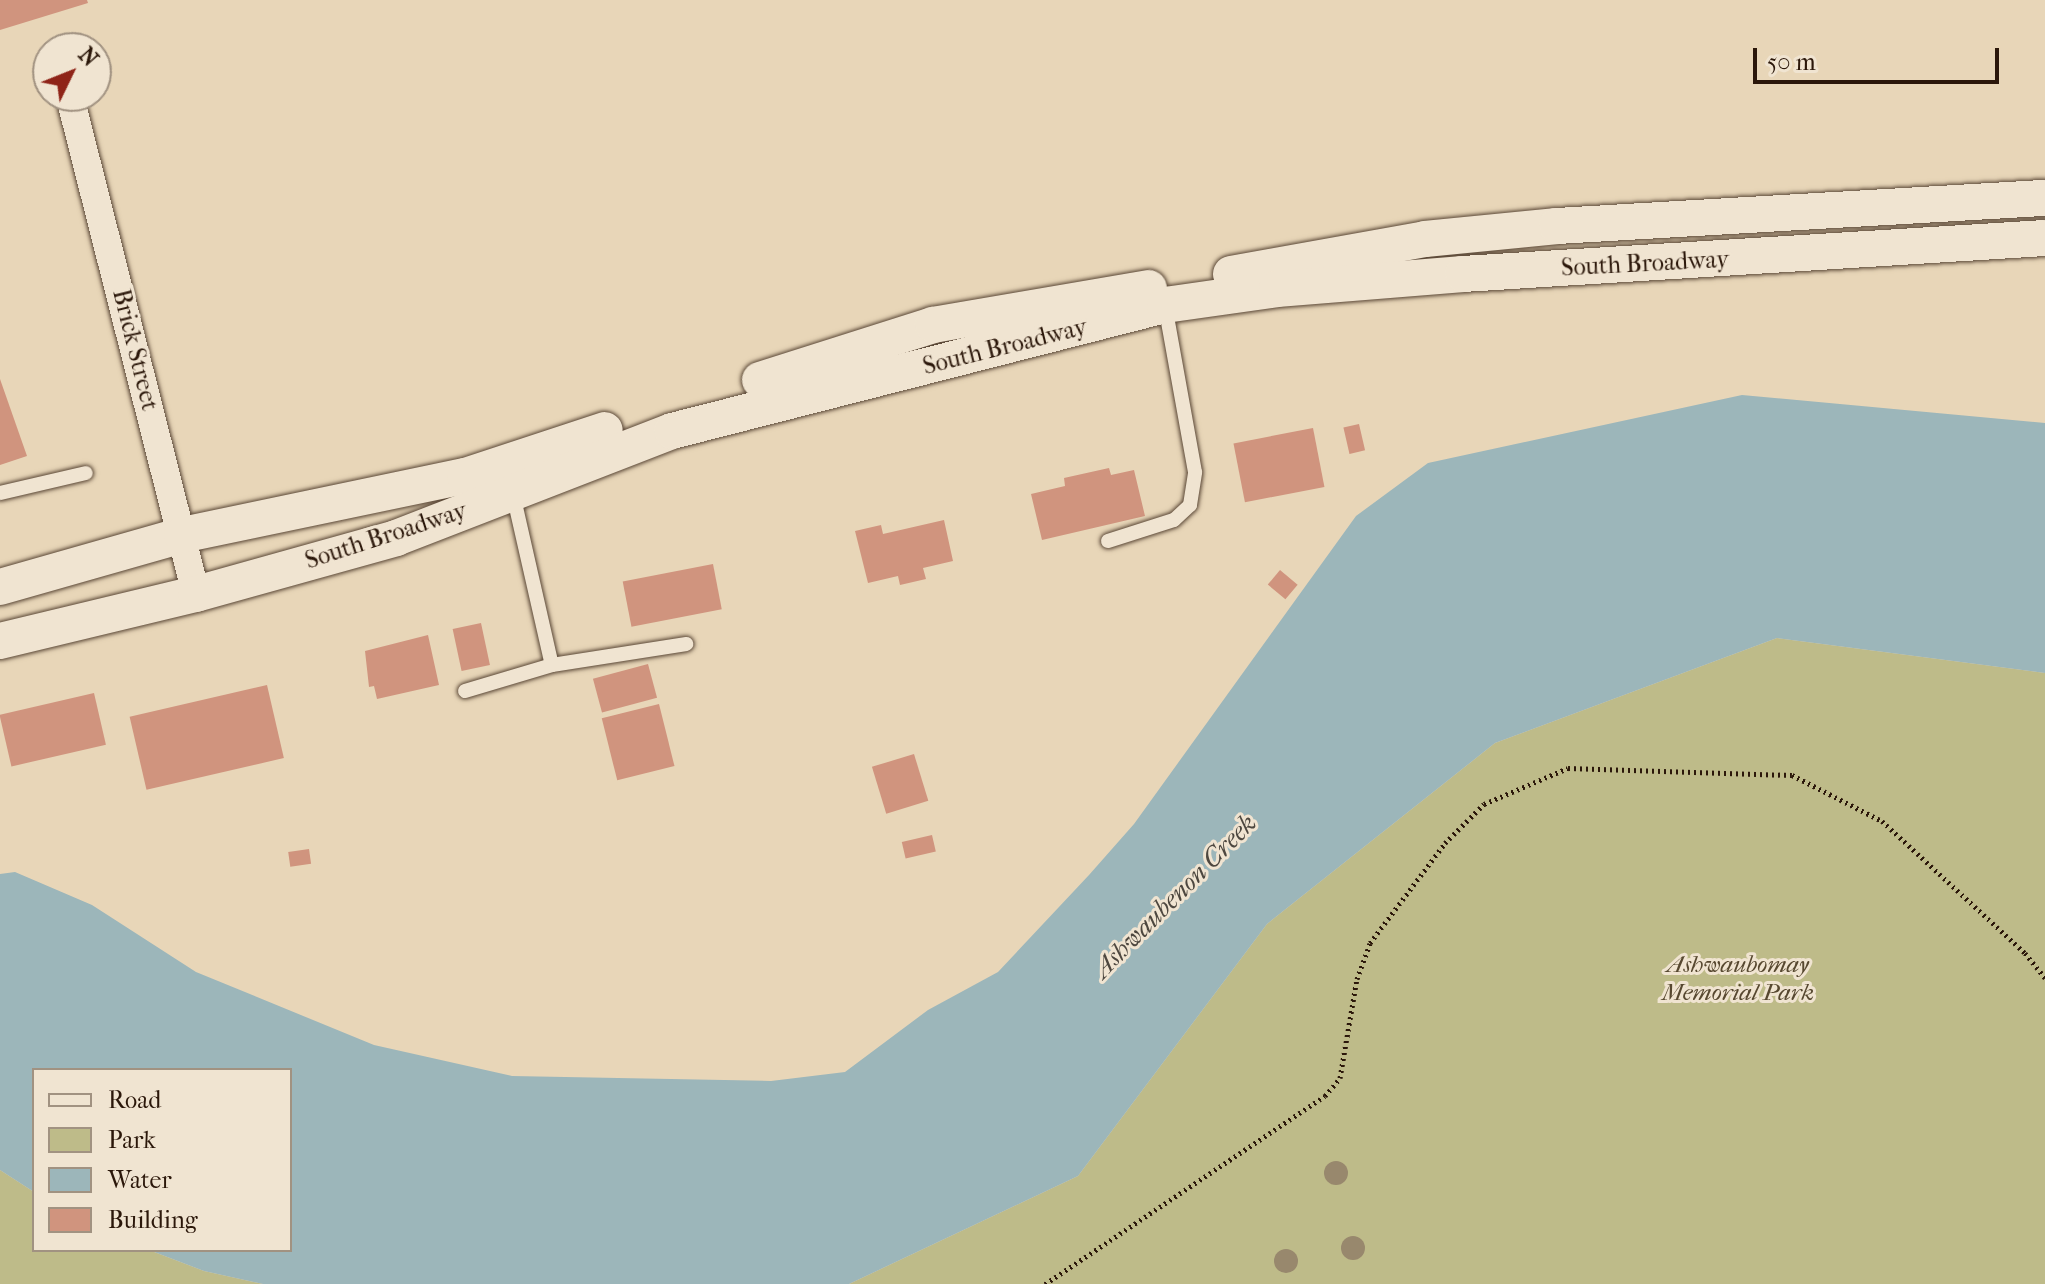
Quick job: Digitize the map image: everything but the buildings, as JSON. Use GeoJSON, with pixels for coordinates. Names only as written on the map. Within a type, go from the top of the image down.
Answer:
{"type":"FeatureCollection","features":[{"type":"Feature","properties":{"kind":"street","name":"Brick Street"},"geometry":{"type":"LineString","coordinates":[[74,112],[196,594]]}},
{"type":"Feature","properties":{"kind":"street","name":"South Broadway"},"geometry":{"type":"LineString","coordinates":[[1163,296],[1425,239],[1557,226],[2045,198]]}},
{"type":"Feature","properties":{"kind":"street","name":"South Broadway"},"geometry":{"type":"LineString","coordinates":[[0,641],[196,594],[396,538],[509,477],[933,325],[1163,296],[2045,238]]}},
{"type":"Feature","properties":{"kind":"street","name":"South Broadway"},"geometry":{"type":"LineString","coordinates":[[0,587],[182,535],[416,488],[509,477]]}},
{"type":"Feature","properties":{"kind":"lane"},"geometry":{"type":"LineString","coordinates":[[1108,541],[1174,520],[1190,505],[1195,472],[1163,296]]}},
{"type":"Feature","properties":{"kind":"lane"},"geometry":{"type":"LineString","coordinates":[[0,493],[86,473]]}},
{"type":"Feature","properties":{"kind":"lane"},"geometry":{"type":"LineString","coordinates":[[509,477],[552,665]]}},
{"type":"Feature","properties":{"kind":"lane"},"geometry":{"type":"LineString","coordinates":[[465,691],[552,665],[686,644]]}},
{"type":"Feature","properties":{"kind":"path"},"geometry":{"type":"LineString","coordinates":[[1045,1284],[1325,1096],[1340,1078],[1357,979],[1370,943],[1445,843],[1484,804],[1568,768],[1792,775],[1882,821],[2025,953],[2045,978]]}},
{"type":"Feature","properties":{"kind":"green space","name":"Ashwaubomay Memorial Park"},"geometry":{"type":"Polygon","coordinates":[[[1777,638],[2045,673],[2045,1284],[849,1284],[1078,1176],[1267,924],[1495,743],[1777,638]]]}},
{"type":"Feature","properties":{"kind":"green space"},"geometry":{"type":"Polygon","coordinates":[[[0,1170],[32,1191],[32,1252],[154,1252],[204,1271],[263,1284],[0,1284],[0,1170]]]}},
{"type":"Feature","properties":{"kind":"water","name":"Ashwaubenon Creek"},"geometry":{"type":"Polygon","coordinates":[[[1742,395],[2045,423],[2045,673],[1777,638],[1495,743],[1267,924],[1078,1176],[849,1284],[263,1284],[204,1271],[154,1252],[292,1252],[292,1068],[32,1068],[32,1191],[0,1170],[0,874],[15,872],[92,905],[196,972],[374,1045],[512,1076],[771,1081],[845,1072],[928,1010],[998,972],[1134,824],[1356,516],[1428,463],[1742,395]]]}}]}
